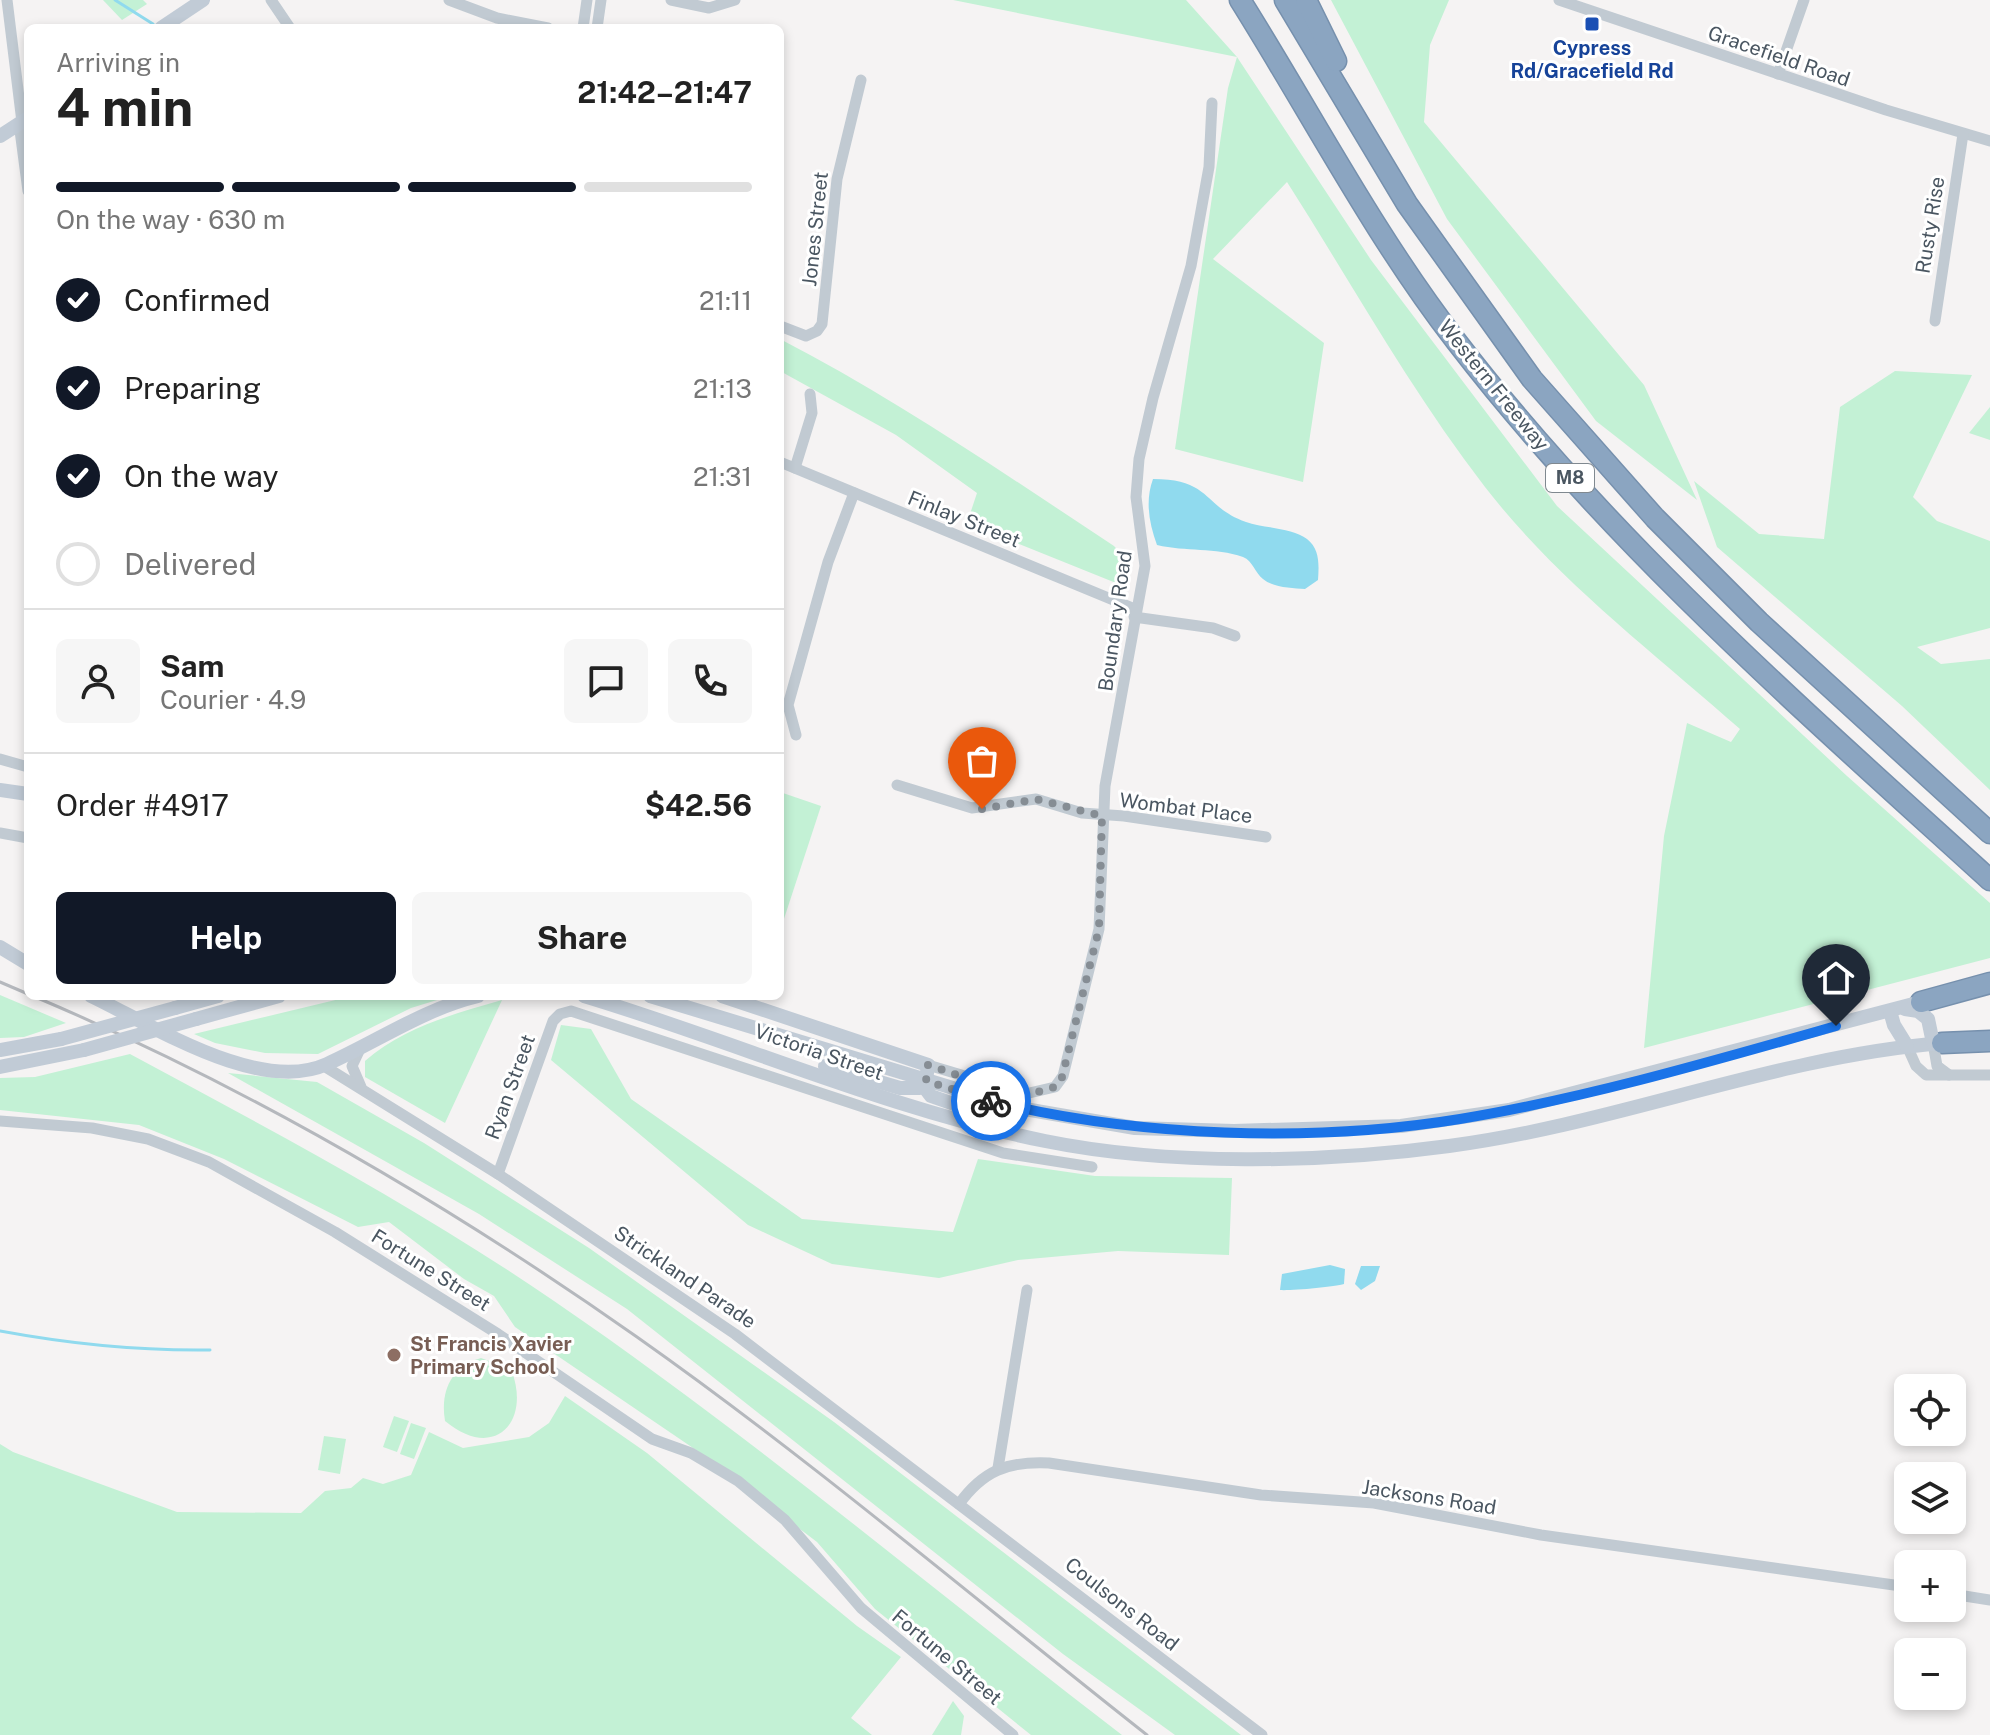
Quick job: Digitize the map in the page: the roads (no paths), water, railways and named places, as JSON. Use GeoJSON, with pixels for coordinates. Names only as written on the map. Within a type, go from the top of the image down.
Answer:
{"type":"FeatureCollection","features":[{"type":"Feature","properties":{"kind":"highway"},"geometry":{"type":"LineString","coordinates":[[1225,0],[1303,101]]}},
{"type":"Feature","properties":{"kind":"highway","name":"Western Freeway"},"geometry":{"type":"LineString","coordinates":[[1240,0],[1339,164],[1454,339],[1559,466],[1704,617],[1990,880]]}},
{"type":"Feature","properties":{"kind":"highway","name":"Western Freeway"},"geometry":{"type":"LineString","coordinates":[[1285,0],[1386,171],[1474,302],[1532,379],[1655,518],[1759,622],[1990,833]]}},
{"type":"Feature","properties":{"kind":"highway"},"geometry":{"type":"LineString","coordinates":[[1306,0],[1386,171]]}},
{"type":"Feature","properties":{"kind":"highway"},"geometry":{"type":"LineString","coordinates":[[1921,1002],[1990,983]]}},
{"type":"Feature","properties":{"kind":"highway"},"geometry":{"type":"LineString","coordinates":[[1938,1043],[1990,1041]]}},
{"type":"Feature","properties":{"kind":"main road"},"geometry":{"type":"LineString","coordinates":[[167,24],[203,0]]}},
{"type":"Feature","properties":{"kind":"main road"},"geometry":{"type":"LineString","coordinates":[[0,136],[23,121]]}},
{"type":"Feature","properties":{"kind":"main road"},"geometry":{"type":"LineString","coordinates":[[0,790],[24,793]]}},
{"type":"Feature","properties":{"kind":"main road"},"geometry":{"type":"LineString","coordinates":[[0,947],[24,962]]}},
{"type":"Feature","properties":{"kind":"main road","name":"Strickland Parade"},"geometry":{"type":"LineString","coordinates":[[99,1000],[235,1065],[295,1069],[324,1066]]}},
{"type":"Feature","properties":{"kind":"main road"},"geometry":{"type":"LineString","coordinates":[[0,1050],[61,1039],[204,1000]]}},
{"type":"Feature","properties":{"kind":"main road"},"geometry":{"type":"LineString","coordinates":[[0,1067],[84,1050],[265,1000]]}},
{"type":"Feature","properties":{"kind":"main road"},"geometry":{"type":"LineString","coordinates":[[324,1066],[435,1009],[465,1000]]}},
{"type":"Feature","properties":{"kind":"main road","name":"Victoria Street"},"geometry":{"type":"LineString","coordinates":[[598,1000],[947,1116],[1080,1148],[1224,1157],[1411,1151],[1518,1134],[1804,1065],[1938,1043]]}},
{"type":"Feature","properties":{"kind":"main road","name":"Victoria Street"},"geometry":{"type":"LineString","coordinates":[[663,1000],[1019,1108],[1135,1128],[1299,1131],[1401,1126],[1457,1119],[1554,1100],[1921,1002]]}},
{"type":"Feature","properties":{"kind":"main road"},"geometry":{"type":"LineString","coordinates":[[734,1000],[928,1065],[926,1090],[935,1099],[1080,1148]]}},
{"type":"Feature","properties":{"kind":"main road"},"geometry":{"type":"LineString","coordinates":[[1907,1046],[1894,1025],[1892,1010],[1913,1010],[1925,1015],[1938,1043]]}},
{"type":"Feature","properties":{"kind":"main road"},"geometry":{"type":"LineString","coordinates":[[639,1013],[900,1088],[915,1090],[926,1081]]}},
{"type":"Feature","properties":{"kind":"main road","name":"Strickland Parade"},"geometry":{"type":"LineString","coordinates":[[178,1038],[235,1055],[304,1060],[324,1066]]}},
{"type":"Feature","properties":{"kind":"street"},"geometry":{"type":"LineString","coordinates":[[7,0],[23,121]]}},
{"type":"Feature","properties":{"kind":"street"},"geometry":{"type":"LineString","coordinates":[[271,0],[287,24]]}},
{"type":"Feature","properties":{"kind":"street"},"geometry":{"type":"LineString","coordinates":[[449,0],[497,18],[528,24]]}},
{"type":"Feature","properties":{"kind":"street"},"geometry":{"type":"LineString","coordinates":[[584,24],[587,0]]}},
{"type":"Feature","properties":{"kind":"street"},"geometry":{"type":"LineString","coordinates":[[598,24],[601,0]]}},
{"type":"Feature","properties":{"kind":"street"},"geometry":{"type":"LineString","coordinates":[[671,0],[709,8],[735,0]]}},
{"type":"Feature","properties":{"kind":"street","name":"Gracefield Road"},"geometry":{"type":"LineString","coordinates":[[1559,0],[1990,141]]}},
{"type":"Feature","properties":{"kind":"street"},"geometry":{"type":"LineString","coordinates":[[1778,74],[1804,0]]}},
{"type":"Feature","properties":{"kind":"street","name":"Jones Street"},"geometry":{"type":"LineString","coordinates":[[784,328],[803,336],[815,333],[824,317],[839,170],[861,80]]}},
{"type":"Feature","properties":{"kind":"street","name":"Boundary Road"},"geometry":{"type":"LineString","coordinates":[[928,1065],[1019,1092],[1047,1092],[1063,1076],[1080,995],[1096,944],[1102,816],[1145,561],[1136,497],[1139,459],[1191,266],[1209,167],[1212,103]]}},
{"type":"Feature","properties":{"kind":"street","name":"Rusty Rise"},"geometry":{"type":"LineString","coordinates":[[1935,321],[1963,134]]}},
{"type":"Feature","properties":{"kind":"street"},"geometry":{"type":"LineString","coordinates":[[795,468],[812,413],[810,394]]}},
{"type":"Feature","properties":{"kind":"street","name":"Finlay Street"},"geometry":{"type":"LineString","coordinates":[[784,464],[1135,613],[1213,628],[1235,636]]}},
{"type":"Feature","properties":{"kind":"street"},"geometry":{"type":"LineString","coordinates":[[796,735],[788,705],[828,562],[854,493]]}},
{"type":"Feature","properties":{"kind":"street"},"geometry":{"type":"LineString","coordinates":[[0,759],[24,766]]}},
{"type":"Feature","properties":{"kind":"street","name":"Wombat Place"},"geometry":{"type":"LineString","coordinates":[[897,785],[972,808],[1036,799],[1102,816],[1124,816],[1266,837]]}},
{"type":"Feature","properties":{"kind":"street"},"geometry":{"type":"LineString","coordinates":[[0,833],[24,837]]}},
{"type":"Feature","properties":{"kind":"street","name":"Ryan Street"},"geometry":{"type":"LineString","coordinates":[[498,1174],[553,1021],[560,1014],[579,1013],[1003,1153],[1092,1167]]}},
{"type":"Feature","properties":{"kind":"street"},"geometry":{"type":"LineString","coordinates":[[367,1043],[356,1054],[352,1064],[356,1079],[371,1095]]}},
{"type":"Feature","properties":{"kind":"street"},"geometry":{"type":"LineString","coordinates":[[1938,1043],[1937,1066],[1953,1077]]}},
{"type":"Feature","properties":{"kind":"street"},"geometry":{"type":"LineString","coordinates":[[1907,1046],[1922,1073],[1953,1077],[1990,1075]]}},
{"type":"Feature","properties":{"kind":"street","name":"Strickland Parade"},"geometry":{"type":"LineString","coordinates":[[324,1066],[498,1174],[735,1334],[959,1504]]}},
{"type":"Feature","properties":{"kind":"street","name":"Strickland Parade"},"geometry":{"type":"LineString","coordinates":[[295,1069],[333,1078],[371,1095]]}},
{"type":"Feature","properties":{"kind":"street","name":"Fortune Street"},"geometry":{"type":"LineString","coordinates":[[0,1121],[121,1132],[181,1150],[273,1195],[373,1254],[652,1439],[691,1453],[738,1481],[785,1520],[861,1608],[1013,1735]]}},
{"type":"Feature","properties":{"kind":"street"},"geometry":{"type":"LineString","coordinates":[[959,1504],[979,1479],[998,1468],[1027,1290]]}},
{"type":"Feature","properties":{"kind":"street","name":"Jacksons Road"},"geometry":{"type":"LineString","coordinates":[[998,1468],[1049,1463],[1261,1495],[1374,1503],[1541,1535],[1894,1585]]}},
{"type":"Feature","properties":{"kind":"street","name":"Coulsons Road"},"geometry":{"type":"LineString","coordinates":[[959,1504],[1262,1735]]}},
{"type":"Feature","properties":{"kind":"street"},"geometry":{"type":"LineString","coordinates":[[1966,1596],[1990,1600]]}},
{"type":"Feature","properties":{"kind":"water"},"geometry":{"type":"Polygon","coordinates":[[[1153,479],[1172,480],[1197,489],[1232,516],[1246,522],[1301,535],[1316,552],[1318,580],[1305,589],[1278,586],[1263,579],[1243,557],[1157,545],[1149,512],[1153,479]]]}},
{"type":"Feature","properties":{"kind":"water"},"geometry":{"type":"Polygon","coordinates":[[[1330,1265],[1345,1269],[1344,1284],[1280,1290],[1282,1274],[1330,1265]]]}},
{"type":"Feature","properties":{"kind":"water"},"geometry":{"type":"Polygon","coordinates":[[[1361,1266],[1380,1266],[1375,1281],[1361,1290],[1355,1284],[1361,1266]]]}},
{"type":"Feature","properties":{"kind":"waterway"},"geometry":{"type":"LineString","coordinates":[[115,0],[153,24]]}},
{"type":"Feature","properties":{"kind":"waterway"},"geometry":{"type":"LineString","coordinates":[[0,1331],[104,1346],[210,1350]]}},
{"type":"Feature","properties":{"kind":"railway"},"geometry":{"type":"LineString","coordinates":[[0,982],[24,992]]}},
{"type":"Feature","properties":{"kind":"railway"},"geometry":{"type":"LineString","coordinates":[[42,1000],[268,1108],[419,1194],[566,1288],[767,1433],[1147,1735]]}},
{"type":"Feature","properties":{"kind":"place","name":"Cypress Rd/Gracefield Rd"},"geometry":{"type":"Point","coordinates":[1592,24]}},
{"type":"Feature","properties":{"kind":"place","name":"St Francis Xavier Primary School"},"geometry":{"type":"Point","coordinates":[394,1355]}}]}
